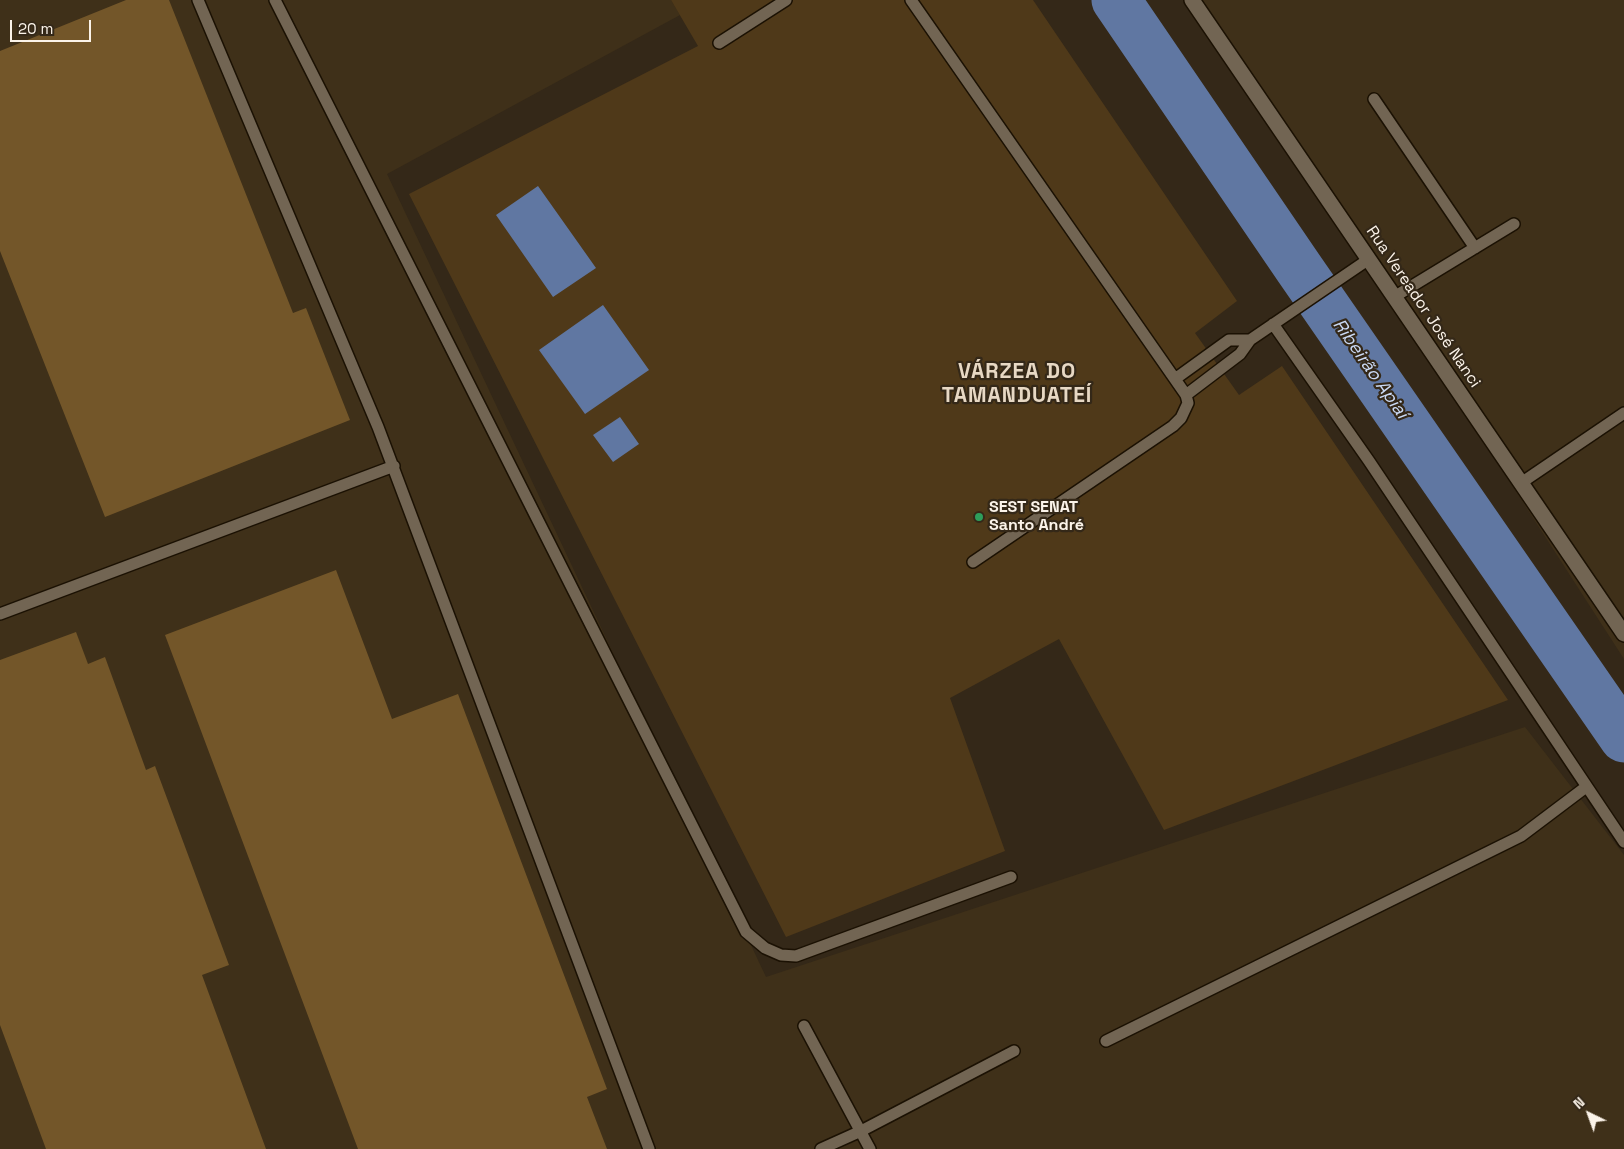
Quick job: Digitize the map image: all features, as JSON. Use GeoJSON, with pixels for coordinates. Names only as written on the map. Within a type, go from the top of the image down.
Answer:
{"type":"FeatureCollection","features":[{"type":"Feature","properties":{"kind":"street","name":"Rua Vereador José Nanci"},"geometry":{"type":"LineString","coordinates":[[1192,0],[1624,634]]}},
{"type":"Feature","properties":{"kind":"lane"},"geometry":{"type":"LineString","coordinates":[[198,0],[394,466],[649,1149]]}},
{"type":"Feature","properties":{"kind":"lane"},"geometry":{"type":"LineString","coordinates":[[275,0],[746,932],[765,948],[781,955],[796,956],[1011,877]]}},
{"type":"Feature","properties":{"kind":"lane"},"geometry":{"type":"LineString","coordinates":[[719,43],[786,0]]}},
{"type":"Feature","properties":{"kind":"lane"},"geometry":{"type":"LineString","coordinates":[[911,0],[1186,395],[1188,403],[1181,418],[1173,426],[973,562]]}},
{"type":"Feature","properties":{"kind":"lane"},"geometry":{"type":"LineString","coordinates":[[1374,99],[1476,248]]}},
{"type":"Feature","properties":{"kind":"lane"},"geometry":{"type":"LineString","coordinates":[[1394,298],[1514,224]]}},
{"type":"Feature","properties":{"kind":"lane"},"geometry":{"type":"LineString","coordinates":[[1186,395],[1240,354],[1250,340],[1369,259]]}},
{"type":"Feature","properties":{"kind":"lane"},"geometry":{"type":"LineString","coordinates":[[1273,324],[1369,461],[1624,842]]}},
{"type":"Feature","properties":{"kind":"lane"},"geometry":{"type":"LineString","coordinates":[[1174,379],[1229,340],[1250,340]]}},
{"type":"Feature","properties":{"kind":"lane"},"geometry":{"type":"LineString","coordinates":[[1521,482],[1624,413]]}},
{"type":"Feature","properties":{"kind":"lane"},"geometry":{"type":"LineString","coordinates":[[0,614],[394,466]]}},
{"type":"Feature","properties":{"kind":"lane"},"geometry":{"type":"LineString","coordinates":[[1106,1041],[1521,836],[1586,787]]}},
{"type":"Feature","properties":{"kind":"lane"},"geometry":{"type":"LineString","coordinates":[[804,1026],[870,1149]]}},
{"type":"Feature","properties":{"kind":"lane"},"geometry":{"type":"LineString","coordinates":[[821,1149],[861,1132],[1014,1051]]}},
{"type":"Feature","properties":{"kind":"shaded area"},"geometry":{"type":"Polygon","coordinates":[[[0,0],[671,0],[680,15],[387,174],[766,977],[1525,727],[1624,855],[1624,1149],[0,1149],[0,0]]]}},
{"type":"Feature","properties":{"kind":"shaded area","name":"SEST SENAT Santo André"},"geometry":{"type":"Polygon","coordinates":[[[671,0],[1033,0],[1237,301],[1195,333],[1239,395],[1282,366],[1508,700],[1164,830],[1059,639],[950,698],[1005,851],[786,937],[409,194],[698,46],[671,0]]]}},
{"type":"Feature","properties":{"kind":"shaded area"},"geometry":{"type":"Polygon","coordinates":[[[1199,0],[1624,0],[1624,659],[1199,0]]]}},
{"type":"Feature","properties":{"kind":"water"},"geometry":{"type":"Polygon","coordinates":[[[538,186],[596,268],[553,297],[496,215],[538,186]]]}},
{"type":"Feature","properties":{"kind":"water"},"geometry":{"type":"Polygon","coordinates":[[[603,305],[649,370],[585,414],[539,350],[603,305]]]}},
{"type":"Feature","properties":{"kind":"water"},"geometry":{"type":"Polygon","coordinates":[[[620,417],[639,444],[613,462],[593,435],[620,417]]]}},
{"type":"Feature","properties":{"kind":"building"},"geometry":{"type":"Polygon","coordinates":[[[126,0],[169,0],[293,313],[306,308],[350,420],[105,517],[0,251],[0,51],[126,0]]]}},
{"type":"Feature","properties":{"kind":"building"},"geometry":{"type":"Polygon","coordinates":[[[336,570],[392,719],[458,694],[607,1089],[587,1097],[607,1149],[358,1149],[165,635],[336,570]]]}},
{"type":"Feature","properties":{"kind":"building"},"geometry":{"type":"Polygon","coordinates":[[[76,632],[88,664],[105,657],[146,770],[155,766],[229,965],[202,975],[266,1149],[46,1149],[0,1025],[0,660],[76,632]]]}},
{"type":"Feature","properties":{"kind":"waterway","name":"Ribeirão Apiaí"},"geometry":{"type":"LineString","coordinates":[[1116,0],[1624,738]]}},
{"type":"Feature","properties":{"kind":"place","name":"SEST SENAT Santo André"},"geometry":{"type":"Point","coordinates":[979,517]}},
{"type":"Feature","properties":{"kind":"district","name":"VÁRZEA DO TAMANDUATEÍ"},"geometry":{"type":"Point","coordinates":[1017,384]}}]}
